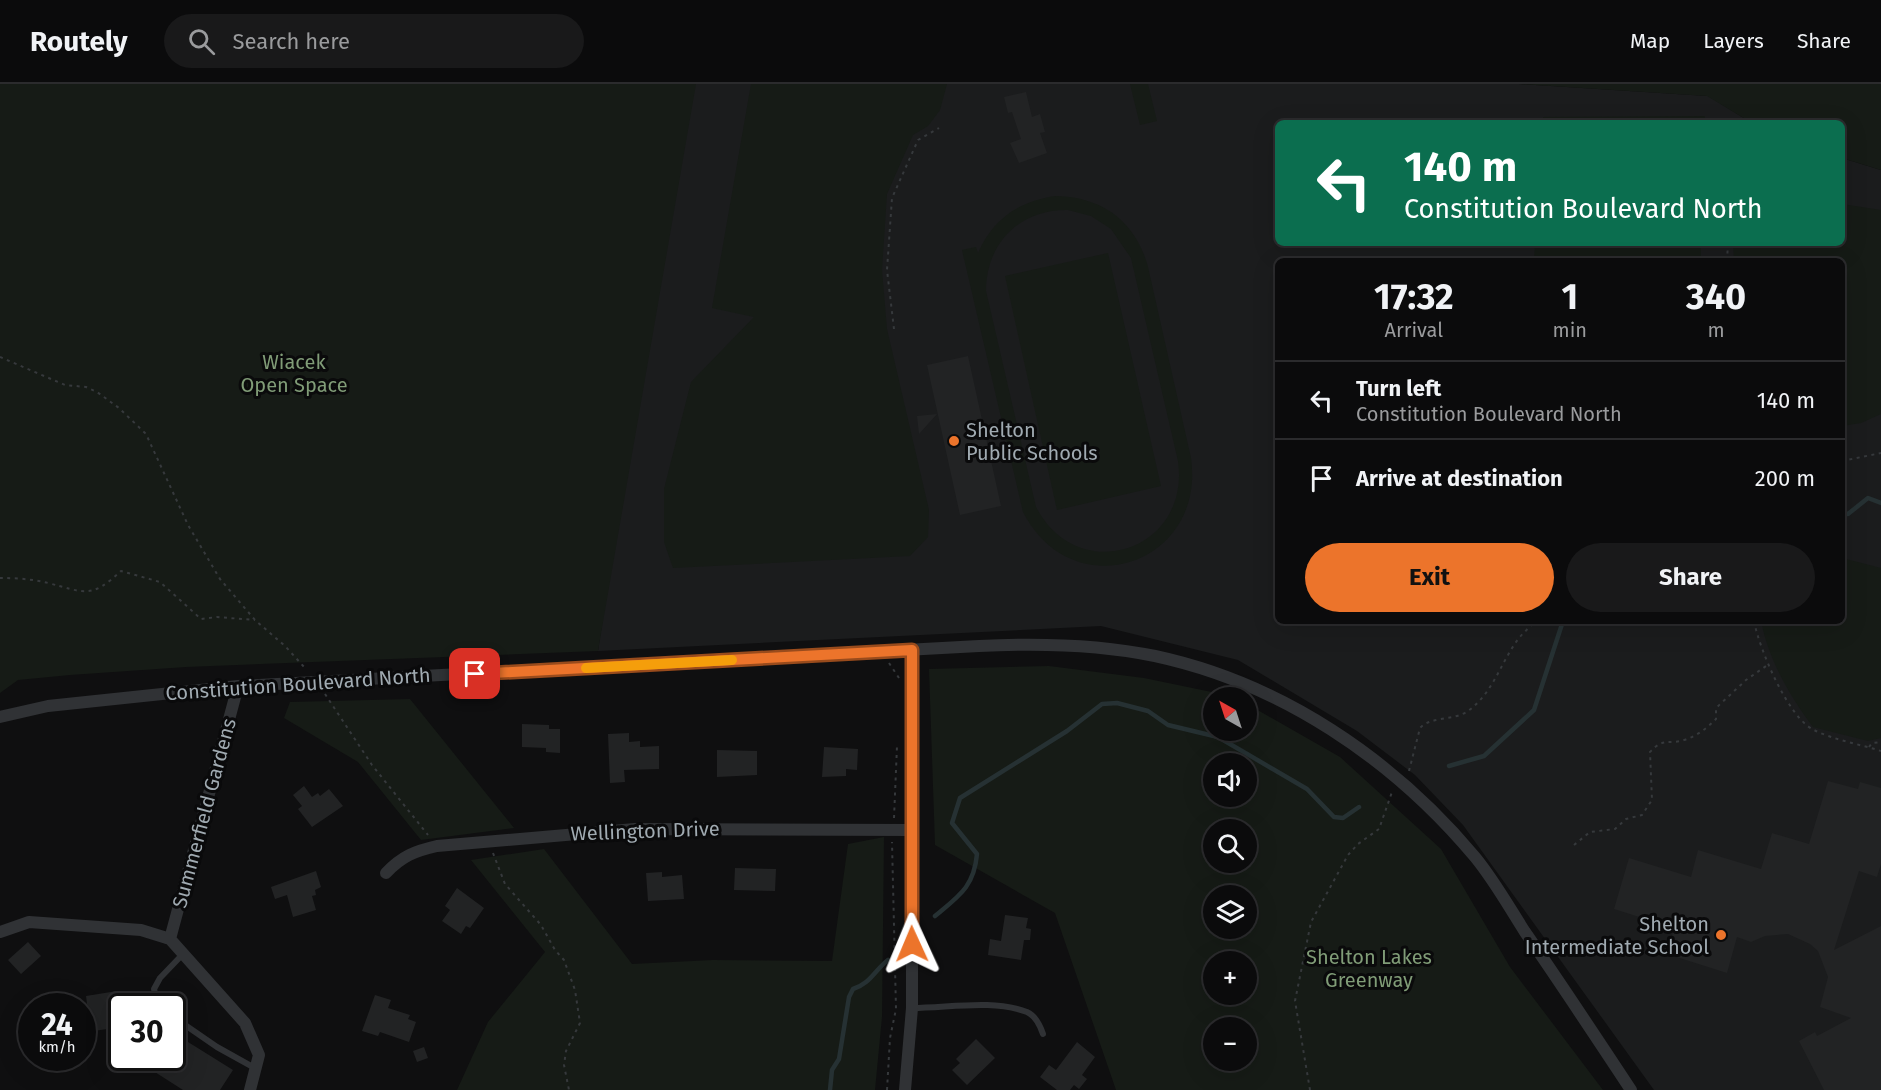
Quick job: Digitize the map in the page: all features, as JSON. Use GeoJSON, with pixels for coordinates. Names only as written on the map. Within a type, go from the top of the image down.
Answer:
{"type":"FeatureCollection","features":[{"type":"Feature","properties":{"kind":"street","name":"Constitution Boulevard North"},"geometry":{"type":"LineString","coordinates":[[0,717],[48,706],[238,686],[886,651],[1028,644],[1071,645],[1155,656],[1192,666],[1249,687],[1329,728],[1362,750],[1417,795],[1476,858],[1631,1090]]}},
{"type":"Feature","properties":{"kind":"street"},"geometry":{"type":"LineString","coordinates":[[905,1090],[912,1008],[912,650]]}},
{"type":"Feature","properties":{"kind":"street","name":"Summerfield Gardens"},"geometry":{"type":"LineString","coordinates":[[170,939],[238,686]]}},
{"type":"Feature","properties":{"kind":"street","name":"Wellington Drive"},"geometry":{"type":"LineString","coordinates":[[386,873],[398,860],[412,852],[437,846],[635,829],[762,827],[912,830]]}},
{"type":"Feature","properties":{"kind":"street"},"geometry":{"type":"LineString","coordinates":[[0,932],[28,922],[141,930],[170,939],[245,1023],[259,1054],[250,1090]]}},
{"type":"Feature","properties":{"kind":"lane"},"geometry":{"type":"LineString","coordinates":[[155,993],[154,989],[160,978],[182,955]]}},
{"type":"Feature","properties":{"kind":"lane"},"geometry":{"type":"LineString","coordinates":[[912,1008],[987,1005],[1028,1013],[1039,1022],[1043,1034]]}},
{"type":"Feature","properties":{"kind":"lane"},"geometry":{"type":"LineString","coordinates":[[186,1026],[217,1047],[256,1069]]}},
{"type":"Feature","properties":{"kind":"path"},"geometry":{"type":"LineString","coordinates":[[894,329],[887,270],[892,198],[918,140],[939,128]]}},
{"type":"Feature","properties":{"kind":"path"},"geometry":{"type":"LineString","coordinates":[[0,357],[64,385],[86,387],[97,392],[119,408],[146,434],[193,534],[220,579],[255,620],[285,646],[315,682],[349,728],[372,765],[437,846]]}},
{"type":"Feature","properties":{"kind":"path"},"geometry":{"type":"LineString","coordinates":[[1845,461],[1881,453]]}},
{"type":"Feature","properties":{"kind":"path"},"geometry":{"type":"LineString","coordinates":[[0,578],[47,583],[84,593],[106,584],[121,571],[160,582],[201,619],[217,617],[255,620]]}},
{"type":"Feature","properties":{"kind":"path"},"geometry":{"type":"LineString","coordinates":[[1409,771],[1420,728],[1429,722],[1457,717],[1476,704],[1496,680],[1519,638],[1532,624]]}},
{"type":"Feature","properties":{"kind":"path"},"geometry":{"type":"LineString","coordinates":[[1755,624],[1762,652],[1800,718],[1811,729],[1881,751]]}},
{"type":"Feature","properties":{"kind":"path"},"geometry":{"type":"LineString","coordinates":[[886,651],[890,666],[900,679]]}},
{"type":"Feature","properties":{"kind":"path"},"geometry":{"type":"LineString","coordinates":[[1574,844],[1590,832],[1615,830],[1626,819],[1642,815],[1652,800],[1650,752],[1667,740],[1686,740],[1705,730],[1716,719],[1716,708],[1746,680],[1769,664]]}},
{"type":"Feature","properties":{"kind":"path"},"geometry":{"type":"LineString","coordinates":[[886,1090],[890,1038],[896,1009],[892,831],[898,736]]}},
{"type":"Feature","properties":{"kind":"path"},"geometry":{"type":"LineString","coordinates":[[1869,747],[1876,741],[1881,742]]}},
{"type":"Feature","properties":{"kind":"path"},"geometry":{"type":"LineString","coordinates":[[1310,1090],[1295,1001],[1311,922],[1348,855],[1358,844],[1379,829],[1391,793]]}},
{"type":"Feature","properties":{"kind":"path"},"geometry":{"type":"LineString","coordinates":[[489,841],[505,884],[541,925],[555,950],[564,960],[571,979],[580,1023],[566,1051],[564,1065],[569,1090]]}},
{"type":"Feature","properties":{"kind":"shaded area","name":"Shelton Public Schools"},"geometry":{"type":"Polygon","coordinates":[[[688,84],[1519,84],[1708,96],[1747,120],[1275,120],[1275,246],[1845,246],[1845,159],[1881,170],[1881,1090],[1654,1090],[1463,825],[1415,775],[1357,731],[1238,660],[1101,626],[598,651],[661,226],[688,84]]]}},
{"type":"Feature","properties":{"kind":"green space","name":"Wiacek Open Space"},"geometry":{"type":"Polygon","coordinates":[[[0,84],[696,84],[598,651],[186,667],[70,675],[18,680],[0,693],[0,84]]]}},
{"type":"Feature","properties":{"kind":"green space"},"geometry":{"type":"Polygon","coordinates":[[[751,84],[947,84],[940,110],[928,126],[913,135],[887,194],[882,270],[887,329],[929,510],[928,537],[910,556],[673,568],[664,542],[664,489],[691,382],[754,317],[712,308],[751,84]]]}},
{"type":"Feature","properties":{"kind":"green space"},"geometry":{"type":"Polygon","coordinates":[[[1130,84],[1148,84],[1157,121],[1140,125],[1130,84]]]}},
{"type":"Feature","properties":{"kind":"green space"},"geometry":{"type":"Polygon","coordinates":[[[1519,84],[1881,84],[1881,170],[1845,159],[1845,120],[1747,120],[1707,96],[1519,84]]]}},
{"type":"Feature","properties":{"kind":"green space"},"geometry":{"type":"Polygon","coordinates":[[[1705,116],[1705,120],[1543,120],[1543,117],[1705,116]]]}},
{"type":"Feature","properties":{"kind":"green space"},"geometry":{"type":"Polygon","coordinates":[[[1073,197],[1103,207],[1126,225],[1135,237],[1148,267],[1191,458],[1190,495],[1178,525],[1158,548],[1131,562],[1102,566],[1072,560],[1045,542],[1023,512],[962,250],[976,247],[978,253],[991,230],[1000,221],[1019,207],[1043,198],[1073,197]],[[1068,210],[1051,211],[1035,215],[1021,223],[999,244],[992,258],[986,291],[1036,507],[1055,532],[1078,547],[1103,552],[1128,548],[1150,536],[1167,518],[1177,492],[1178,461],[1131,258],[1111,229],[1091,216],[1068,210]]]}},
{"type":"Feature","properties":{"kind":"green space"},"geometry":{"type":"Polygon","coordinates":[[[1845,204],[1881,210],[1881,414],[1861,423],[1845,426],[1845,258],[1734,258],[1733,246],[1845,246],[1845,204]]]}},
{"type":"Feature","properties":{"kind":"green space"},"geometry":{"type":"Polygon","coordinates":[[[1535,246],[1701,246],[1701,258],[1534,258],[1535,246]]]}},
{"type":"Feature","properties":{"kind":"green space"},"geometry":{"type":"Polygon","coordinates":[[[1108,253],[1161,486],[1057,510],[1005,276],[1108,253]]]}},
{"type":"Feature","properties":{"kind":"green space"},"geometry":{"type":"Polygon","coordinates":[[[1845,559],[1881,568],[1881,738],[1868,741],[1813,727],[1781,677],[1762,624],[1845,624],[1845,559]]]}},
{"type":"Feature","properties":{"kind":"green space","name":"Shelton Lakes Greenway"},"geometry":{"type":"Polygon","coordinates":[[[1049,666],[1144,678],[1203,690],[1203,741],[1257,741],[1257,710],[1340,757],[1441,849],[1510,967],[1603,1090],[1116,1090],[1055,913],[935,845],[929,669],[1049,666]]]}},
{"type":"Feature","properties":{"kind":"green space"},"geometry":{"type":"Polygon","coordinates":[[[410,699],[514,828],[421,840],[358,762],[284,718],[290,702],[410,699]]]}},
{"type":"Feature","properties":{"kind":"green space"},"geometry":{"type":"Polygon","coordinates":[[[884,837],[882,1017],[875,1090],[457,1090],[488,1022],[545,952],[471,860],[544,849],[632,964],[713,960],[832,961],[848,844],[884,837]]]}},
{"type":"Feature","properties":{"kind":"building"},"geometry":{"type":"Polygon","coordinates":[[[1026,92],[1032,117],[1040,114],[1045,132],[1040,133],[1047,153],[1019,163],[1010,143],[1021,139],[1012,112],[1008,113],[1004,97],[1026,92]]]}},
{"type":"Feature","properties":{"kind":"building"},"geometry":{"type":"Polygon","coordinates":[[[968,356],[1001,506],[960,515],[927,365],[968,356]]]}},
{"type":"Feature","properties":{"kind":"building"},"geometry":{"type":"Polygon","coordinates":[[[937,414],[919,434],[917,416],[937,414]]]}},
{"type":"Feature","properties":{"kind":"building"},"geometry":{"type":"Polygon","coordinates":[[[522,724],[549,725],[549,729],[560,729],[560,753],[546,752],[546,748],[522,747],[522,724]]]}},
{"type":"Feature","properties":{"kind":"building"},"geometry":{"type":"Polygon","coordinates":[[[629,733],[629,742],[640,741],[640,747],[659,746],[659,769],[624,770],[625,782],[610,783],[608,734],[629,733]]]}},
{"type":"Feature","properties":{"kind":"building"},"geometry":{"type":"Polygon","coordinates":[[[824,747],[858,749],[857,770],[846,769],[846,776],[822,777],[824,747]]]}},
{"type":"Feature","properties":{"kind":"building"},"geometry":{"type":"Polygon","coordinates":[[[717,750],[757,751],[757,775],[717,777],[717,750]]]}},
{"type":"Feature","properties":{"kind":"building","name":"Shelton Intermediate School"},"geometry":{"type":"Polygon","coordinates":[[[1828,781],[1858,789],[1860,782],[1881,788],[1881,864],[1877,877],[1859,871],[1834,950],[1881,926],[1881,1090],[1824,1090],[1799,1041],[1815,1032],[1817,1036],[1851,1018],[1820,1007],[1828,977],[1818,951],[1810,944],[1788,934],[1765,936],[1751,942],[1737,937],[1727,973],[1667,954],[1674,928],[1614,909],[1629,858],[1691,877],[1698,850],[1761,869],[1772,833],[1809,844],[1828,781]]]}},
{"type":"Feature","properties":{"kind":"building"},"geometry":{"type":"Polygon","coordinates":[[[304,786],[312,797],[318,793],[320,796],[329,789],[343,806],[312,827],[298,809],[302,806],[293,795],[304,786]]]}},
{"type":"Feature","properties":{"kind":"building"},"geometry":{"type":"Polygon","coordinates":[[[735,868],[776,869],[775,891],[734,890],[735,868]]]}},
{"type":"Feature","properties":{"kind":"building"},"geometry":{"type":"Polygon","coordinates":[[[316,871],[321,887],[315,890],[316,895],[312,896],[316,910],[293,917],[287,895],[275,899],[271,887],[316,871]]]}},
{"type":"Feature","properties":{"kind":"building"},"geometry":{"type":"Polygon","coordinates":[[[662,872],[662,877],[682,875],[684,899],[648,901],[646,873],[662,872]]]}},
{"type":"Feature","properties":{"kind":"building"},"geometry":{"type":"Polygon","coordinates":[[[457,888],[484,908],[470,928],[466,926],[461,934],[442,921],[450,910],[445,906],[457,888]]]}},
{"type":"Feature","properties":{"kind":"building"},"geometry":{"type":"Polygon","coordinates":[[[1005,915],[1028,918],[1026,928],[1031,929],[1030,940],[1024,940],[1021,960],[988,955],[990,939],[1001,941],[1005,915]]]}},
{"type":"Feature","properties":{"kind":"building"},"geometry":{"type":"Polygon","coordinates":[[[28,942],[41,956],[21,974],[8,960],[28,942]]]}},
{"type":"Feature","properties":{"kind":"building"},"geometry":{"type":"Polygon","coordinates":[[[117,991],[118,993],[108,993],[108,1029],[96,1031],[96,994],[117,991]]]}},
{"type":"Feature","properties":{"kind":"building"},"geometry":{"type":"Polygon","coordinates":[[[375,995],[391,1000],[388,1008],[410,1015],[408,1019],[416,1022],[409,1042],[380,1032],[378,1036],[362,1031],[375,995]]]}},
{"type":"Feature","properties":{"kind":"building"},"geometry":{"type":"Polygon","coordinates":[[[976,1039],[995,1058],[967,1085],[952,1070],[960,1063],[956,1059],[976,1039]]]}},
{"type":"Feature","properties":{"kind":"building"},"geometry":{"type":"Polygon","coordinates":[[[186,1041],[233,1070],[220,1090],[183,1090],[153,1071],[186,1071],[186,1041]]]}},
{"type":"Feature","properties":{"kind":"building"},"geometry":{"type":"Polygon","coordinates":[[[1077,1042],[1095,1057],[1082,1075],[1087,1079],[1079,1089],[1074,1085],[1070,1090],[1057,1090],[1040,1077],[1049,1065],[1056,1070],[1077,1042]]]}},
{"type":"Feature","properties":{"kind":"building"},"geometry":{"type":"Polygon","coordinates":[[[424,1047],[428,1058],[417,1062],[413,1051],[424,1047]]]}},
{"type":"Feature","properties":{"kind":"waterway"},"geometry":{"type":"LineString","coordinates":[[1845,514],[1848,514],[1868,498],[1881,503]]}},
{"type":"Feature","properties":{"kind":"waterway"},"geometry":{"type":"LineString","coordinates":[[1449,766],[1484,756],[1534,710],[1562,624]]}},
{"type":"Feature","properties":{"kind":"waterway"},"geometry":{"type":"LineString","coordinates":[[935,916],[964,890],[973,875],[977,854],[952,823],[960,798],[1067,731],[1102,704],[1117,703],[1148,711],[1168,725],[1218,737],[1307,789],[1334,817],[1343,818],[1359,807]]}},
{"type":"Feature","properties":{"kind":"waterway"},"geometry":{"type":"LineString","coordinates":[[830,1090],[832,1070],[839,1059],[849,997],[853,989],[868,980],[888,960]]}},
{"type":"Feature","properties":{"kind":"slow traffic"},"geometry":{"type":"LineString","coordinates":[[586,668],[732,660]]}},
{"type":"Feature","properties":{"kind":"place","name":"Shelton Public Schools"},"geometry":{"type":"Point","coordinates":[954,441]}},
{"type":"Feature","properties":{"kind":"place","name":"Shelton Intermediate School"},"geometry":{"type":"Point","coordinates":[1721,935]}},
{"type":"Feature","properties":{"kind":"route"},"geometry":{"type":"LineString","coordinates":[[475,674],[912,650],[912,944]]}}]}
